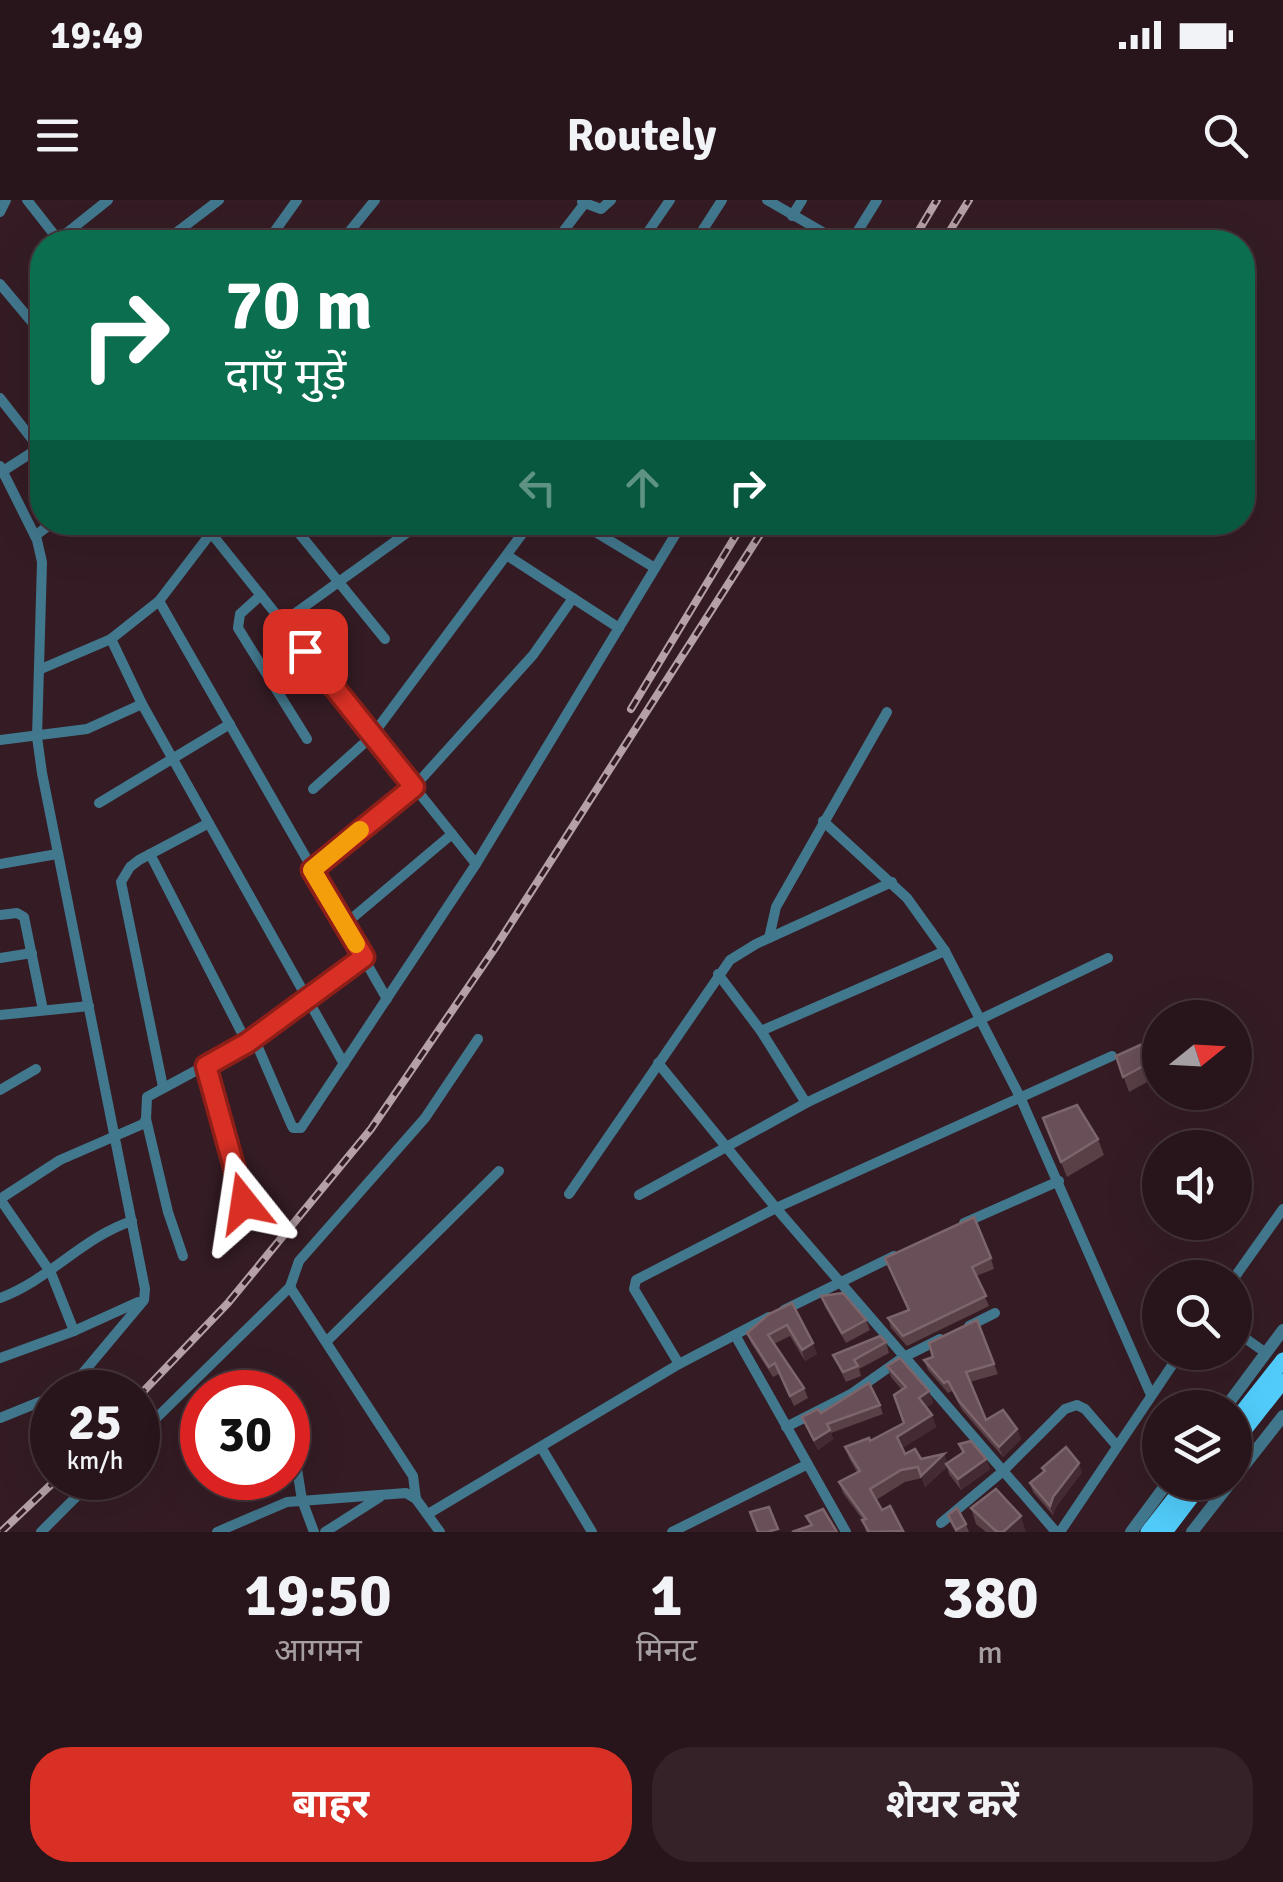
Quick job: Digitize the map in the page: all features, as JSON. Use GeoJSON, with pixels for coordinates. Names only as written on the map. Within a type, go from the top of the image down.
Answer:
{"type":"FeatureCollection","features":[{"type":"Feature","properties":{"kind":"main road"},"geometry":{"type":"LineString","coordinates":[[1252,1399],[1283,1360]]}},
{"type":"Feature","properties":{"kind":"main road"},"geometry":{"type":"LineString","coordinates":[[1252,1420],[1283,1381]]}},
{"type":"Feature","properties":{"kind":"main road"},"geometry":{"type":"LineString","coordinates":[[1148,1532],[1173,1500]]}},
{"type":"Feature","properties":{"kind":"main road"},"geometry":{"type":"LineString","coordinates":[[1165,1532],[1190,1500]]}},
{"type":"Feature","properties":{"kind":"street"},"geometry":{"type":"LineString","coordinates":[[0,212],[6,200]]}},
{"type":"Feature","properties":{"kind":"street"},"geometry":{"type":"LineString","coordinates":[[26,200],[50,230]]}},
{"type":"Feature","properties":{"kind":"street"},"geometry":{"type":"LineString","coordinates":[[72,230],[108,200]]}},
{"type":"Feature","properties":{"kind":"street"},"geometry":{"type":"LineString","coordinates":[[179,230],[218,200]]}},
{"type":"Feature","properties":{"kind":"street"},"geometry":{"type":"LineString","coordinates":[[275,230],[296,200]]}},
{"type":"Feature","properties":{"kind":"street"},"geometry":{"type":"LineString","coordinates":[[351,230],[376,200]]}},
{"type":"Feature","properties":{"kind":"street"},"geometry":{"type":"LineString","coordinates":[[567,230],[582,202],[601,209],[611,200]]}},
{"type":"Feature","properties":{"kind":"street"},"geometry":{"type":"LineString","coordinates":[[649,230],[670,200]]}},
{"type":"Feature","properties":{"kind":"street"},"geometry":{"type":"LineString","coordinates":[[703,230],[722,200]]}},
{"type":"Feature","properties":{"kind":"street"},"geometry":{"type":"LineString","coordinates":[[767,200],[818,230]]}},
{"type":"Feature","properties":{"kind":"street"},"geometry":{"type":"LineString","coordinates":[[792,216],[802,200]]}},
{"type":"Feature","properties":{"kind":"street"},"geometry":{"type":"LineString","coordinates":[[858,230],[876,200]]}},
{"type":"Feature","properties":{"kind":"street"},"geometry":{"type":"LineString","coordinates":[[0,284],[30,320]]}},
{"type":"Feature","properties":{"kind":"street"},"geometry":{"type":"LineString","coordinates":[[0,398],[30,434]]}},
{"type":"Feature","properties":{"kind":"street"},"geometry":{"type":"LineString","coordinates":[[30,453],[1,470],[30,526]]}},
{"type":"Feature","properties":{"kind":"street"},"geometry":{"type":"LineString","coordinates":[[40,669],[111,639],[159,601],[209,535]]}},
{"type":"Feature","properties":{"kind":"street"},"geometry":{"type":"LineString","coordinates":[[213,535],[476,864]]}},
{"type":"Feature","properties":{"kind":"street"},"geometry":{"type":"LineString","coordinates":[[301,535],[385,639]]}},
{"type":"Feature","properties":{"kind":"street"},"geometry":{"type":"LineString","coordinates":[[282,622],[404,535]]}},
{"type":"Feature","properties":{"kind":"street"},"geometry":{"type":"LineString","coordinates":[[313,789],[371,737],[522,535]]}},
{"type":"Feature","properties":{"kind":"street"},"geometry":{"type":"LineString","coordinates":[[600,535],[655,568]]}},
{"type":"Feature","properties":{"kind":"street"},"geometry":{"type":"LineString","coordinates":[[150,854],[251,1041],[293,1128],[306,1124],[476,864],[675,535]]}},
{"type":"Feature","properties":{"kind":"street"},"geometry":{"type":"LineString","coordinates":[[35,536],[43,578],[38,737],[57,854],[145,1289],[144,1300],[85,1370]]}},
{"type":"Feature","properties":{"kind":"street"},"geometry":{"type":"LineString","coordinates":[[508,556],[619,628]]}},
{"type":"Feature","properties":{"kind":"street"},"geometry":{"type":"LineString","coordinates":[[261,596],[240,614],[238,628],[307,739]]}},
{"type":"Feature","properties":{"kind":"street"},"geometry":{"type":"LineString","coordinates":[[312,870],[414,787],[533,654],[573,598]]}},
{"type":"Feature","properties":{"kind":"street"},"geometry":{"type":"LineString","coordinates":[[159,601],[387,999]]}},
{"type":"Feature","properties":{"kind":"street"},"geometry":{"type":"LineString","coordinates":[[111,639],[207,824],[344,1064]]}},
{"type":"Feature","properties":{"kind":"street"},"geometry":{"type":"LineString","coordinates":[[0,740],[87,729],[142,704]]}},
{"type":"Feature","properties":{"kind":"street"},"geometry":{"type":"LineString","coordinates":[[769,938],[776,908],[886,712]]}},
{"type":"Feature","properties":{"kind":"street"},"geometry":{"type":"LineString","coordinates":[[99,803],[230,724]]}},
{"type":"Feature","properties":{"kind":"street"},"geometry":{"type":"LineString","coordinates":[[823,821],[892,882],[945,951],[1020,1097],[1149,1390]]}},
{"type":"Feature","properties":{"kind":"street"},"geometry":{"type":"LineString","coordinates":[[163,1087],[121,882],[130,867],[207,824]]}},
{"type":"Feature","properties":{"kind":"street"},"geometry":{"type":"LineString","coordinates":[[344,925],[452,834]]}},
{"type":"Feature","properties":{"kind":"street"},"geometry":{"type":"LineString","coordinates":[[0,864],[57,854]]}},
{"type":"Feature","properties":{"kind":"street"},"geometry":{"type":"LineString","coordinates":[[569,1194],[718,974],[735,956],[892,882]]}},
{"type":"Feature","properties":{"kind":"street"},"geometry":{"type":"LineString","coordinates":[[0,915],[22,914],[43,1010]]}},
{"type":"Feature","properties":{"kind":"street"},"geometry":{"type":"LineString","coordinates":[[762,1031],[945,951]]}},
{"type":"Feature","properties":{"kind":"street"},"geometry":{"type":"LineString","coordinates":[[0,958],[32,953]]}},
{"type":"Feature","properties":{"kind":"street"},"geometry":{"type":"LineString","coordinates":[[183,1256],[168,1212],[146,1119],[146,1098],[251,1041],[364,957]]}},
{"type":"Feature","properties":{"kind":"street"},"geometry":{"type":"LineString","coordinates":[[640,1195],[806,1103],[1108,958]]}},
{"type":"Feature","properties":{"kind":"street"},"geometry":{"type":"LineString","coordinates":[[718,974],[762,1031],[806,1103]]}},
{"type":"Feature","properties":{"kind":"street"},"geometry":{"type":"LineString","coordinates":[[0,1015],[88,1006]]}},
{"type":"Feature","properties":{"kind":"street"},"geometry":{"type":"LineString","coordinates":[[160,1414],[290,1286],[298,1261],[400,1148],[478,1039]]}},
{"type":"Feature","properties":{"kind":"street"},"geometry":{"type":"LineString","coordinates":[[679,1364],[637,1294],[636,1280],[776,1208],[1112,1056]]}},
{"type":"Feature","properties":{"kind":"street"},"geometry":{"type":"LineString","coordinates":[[658,1063],[902,1358],[1058,1532],[1142,1408]]}},
{"type":"Feature","properties":{"kind":"street"},"geometry":{"type":"LineString","coordinates":[[206,1066],[244,1203]]}},
{"type":"Feature","properties":{"kind":"street"},"geometry":{"type":"LineString","coordinates":[[0,1090],[36,1069]]}},
{"type":"Feature","properties":{"kind":"street"},"geometry":{"type":"LineString","coordinates":[[74,1332],[51,1272],[0,1199],[60,1160],[146,1119]]}},
{"type":"Feature","properties":{"kind":"street"},"geometry":{"type":"LineString","coordinates":[[327,1342],[498,1171]]}},
{"type":"Feature","properties":{"kind":"street"},"geometry":{"type":"LineString","coordinates":[[957,1227],[1058,1181]]}},
{"type":"Feature","properties":{"kind":"street"},"geometry":{"type":"LineString","coordinates":[[1247,1260],[1283,1209]]}},
{"type":"Feature","properties":{"kind":"street"},"geometry":{"type":"LineString","coordinates":[[0,1298],[51,1272],[112,1228],[132,1221]]}},
{"type":"Feature","properties":{"kind":"street"},"geometry":{"type":"LineString","coordinates":[[428,1514],[679,1364],[906,1250]]}},
{"type":"Feature","properties":{"kind":"street"},"geometry":{"type":"LineString","coordinates":[[290,1286],[414,1476],[416,1498]]}},
{"type":"Feature","properties":{"kind":"street"},"geometry":{"type":"LineString","coordinates":[[0,1358],[74,1332],[144,1300]]}},
{"type":"Feature","properties":{"kind":"street"},"geometry":{"type":"LineString","coordinates":[[964,1328],[995,1313]]}},
{"type":"Feature","properties":{"kind":"street"},"geometry":{"type":"LineString","coordinates":[[1238,1390],[1283,1330]]}},
{"type":"Feature","properties":{"kind":"street"},"geometry":{"type":"LineString","coordinates":[[734,1335],[846,1532]]}},
{"type":"Feature","properties":{"kind":"street"},"geometry":{"type":"LineString","coordinates":[[786,1427],[852,1394],[902,1358],[949,1335]]}},
{"type":"Feature","properties":{"kind":"street"},"geometry":{"type":"LineString","coordinates":[[1252,1343],[1266,1352]]}},
{"type":"Feature","properties":{"kind":"street"},"geometry":{"type":"LineString","coordinates":[[0,1418],[30,1406]]}},
{"type":"Feature","properties":{"kind":"street"},"geometry":{"type":"LineString","coordinates":[[941,1523],[1002,1472],[1065,1409],[1085,1408],[1117,1446]]}},
{"type":"Feature","properties":{"kind":"street"},"geometry":{"type":"LineString","coordinates":[[1252,1456],[1283,1416]]}},
{"type":"Feature","properties":{"kind":"street"},"geometry":{"type":"LineString","coordinates":[[541,1447],[592,1532]]}},
{"type":"Feature","properties":{"kind":"street"},"geometry":{"type":"LineString","coordinates":[[672,1532],[806,1464]]}},
{"type":"Feature","properties":{"kind":"street"},"geometry":{"type":"LineString","coordinates":[[310,1499],[406,1493],[416,1498],[440,1532]]}},
{"type":"Feature","properties":{"kind":"street"},"geometry":{"type":"LineString","coordinates":[[325,1532],[386,1494]]}},
{"type":"Feature","properties":{"kind":"street"},"geometry":{"type":"LineString","coordinates":[[41,1532],[72,1500]]}},
{"type":"Feature","properties":{"kind":"street"},"geometry":{"type":"LineString","coordinates":[[217,1532],[272,1507],[302,1500],[314,1532]]}},
{"type":"Feature","properties":{"kind":"street"},"geometry":{"type":"LineString","coordinates":[[1131,1532],[1155,1500]]}},
{"type":"Feature","properties":{"kind":"street"},"geometry":{"type":"LineString","coordinates":[[1192,1532],[1217,1500]]}},
{"type":"Feature","properties":{"kind":"building"},"geometry":{"type":"Polygon","coordinates":[[[1142,1044],[1142,1067],[1123,1077],[1116,1056],[1142,1044]]]}},
{"type":"Feature","properties":{"kind":"building"},"geometry":{"type":"Polygon","coordinates":[[[1077,1105],[1098,1139],[1061,1162],[1043,1118],[1077,1105]]]}},
{"type":"Feature","properties":{"kind":"building"},"geometry":{"type":"Polygon","coordinates":[[[974,1217],[991,1258],[972,1267],[986,1296],[903,1336],[888,1318],[909,1310],[885,1258],[974,1217]]]}},
{"type":"Feature","properties":{"kind":"building"},"geometry":{"type":"Polygon","coordinates":[[[843,1293],[866,1320],[842,1333],[821,1296],[843,1293]]]}},
{"type":"Feature","properties":{"kind":"building"},"geometry":{"type":"Polygon","coordinates":[[[792,1303],[813,1343],[802,1350],[787,1325],[768,1335],[804,1388],[790,1396],[775,1363],[769,1367],[747,1333],[769,1314],[792,1303]]]}},
{"type":"Feature","properties":{"kind":"building"},"geometry":{"type":"Polygon","coordinates":[[[977,1320],[994,1364],[966,1372],[986,1420],[1003,1410],[1017,1429],[999,1447],[959,1401],[948,1381],[944,1383],[924,1360],[933,1357],[929,1343],[977,1320]]]}},
{"type":"Feature","properties":{"kind":"building"},"geometry":{"type":"Polygon","coordinates":[[[880,1336],[886,1342],[854,1360],[858,1366],[843,1372],[833,1355],[880,1336]]]}},
{"type":"Feature","properties":{"kind":"building"},"geometry":{"type":"Polygon","coordinates":[[[900,1358],[929,1391],[919,1398],[932,1415],[897,1437],[905,1454],[915,1449],[921,1459],[944,1454],[921,1476],[918,1467],[901,1470],[870,1489],[882,1510],[890,1506],[903,1531],[869,1532],[862,1520],[866,1519],[839,1482],[860,1471],[845,1447],[869,1438],[870,1441],[904,1423],[894,1395],[906,1387],[887,1366],[900,1358]]]}},
{"type":"Feature","properties":{"kind":"building"},"geometry":{"type":"Polygon","coordinates":[[[869,1383],[880,1405],[827,1424],[830,1430],[814,1440],[802,1417],[818,1409],[821,1413],[869,1383]]]}},
{"type":"Feature","properties":{"kind":"building"},"geometry":{"type":"Polygon","coordinates":[[[971,1441],[986,1459],[958,1479],[946,1464],[964,1452],[959,1444],[971,1441]]]}},
{"type":"Feature","properties":{"kind":"building"},"geometry":{"type":"Polygon","coordinates":[[[1066,1447],[1079,1463],[1050,1506],[1030,1483],[1066,1447]]]}},
{"type":"Feature","properties":{"kind":"building"},"geometry":{"type":"Polygon","coordinates":[[[996,1489],[1021,1516],[1003,1532],[997,1532],[971,1508],[996,1489]]]}},
{"type":"Feature","properties":{"kind":"building"},"geometry":{"type":"Polygon","coordinates":[[[769,1507],[778,1529],[758,1532],[750,1512],[769,1507]]]}},
{"type":"Feature","properties":{"kind":"building"},"geometry":{"type":"Polygon","coordinates":[[[957,1508],[966,1524],[956,1530],[948,1515],[957,1508]]]}},
{"type":"Feature","properties":{"kind":"building"},"geometry":{"type":"Polygon","coordinates":[[[823,1509],[837,1532],[792,1532],[812,1525],[806,1516],[823,1509]]]}},
{"type":"Feature","properties":{"kind":"railway"},"geometry":{"type":"LineString","coordinates":[[919,230],[937,200]]}},
{"type":"Feature","properties":{"kind":"railway"},"geometry":{"type":"LineString","coordinates":[[950,230],[969,200]]}},
{"type":"Feature","properties":{"kind":"railway"},"geometry":{"type":"LineString","coordinates":[[631,709],[736,535]]}},
{"type":"Feature","properties":{"kind":"railway"},"geometry":{"type":"LineString","coordinates":[[160,1374],[228,1303],[371,1129],[495,948],[760,535]]}},
{"type":"Feature","properties":{"kind":"railway"},"geometry":{"type":"LineString","coordinates":[[1,1532],[35,1500]]}},
{"type":"Feature","properties":{"kind":"slow traffic"},"geometry":{"type":"LineString","coordinates":[[356,944],[312,870],[360,830]]}},
{"type":"Feature","properties":{"kind":"route"},"geometry":{"type":"LineString","coordinates":[[244,1203],[206,1066],[247,1043],[364,957],[312,870],[414,787],[305,651]]}}]}
